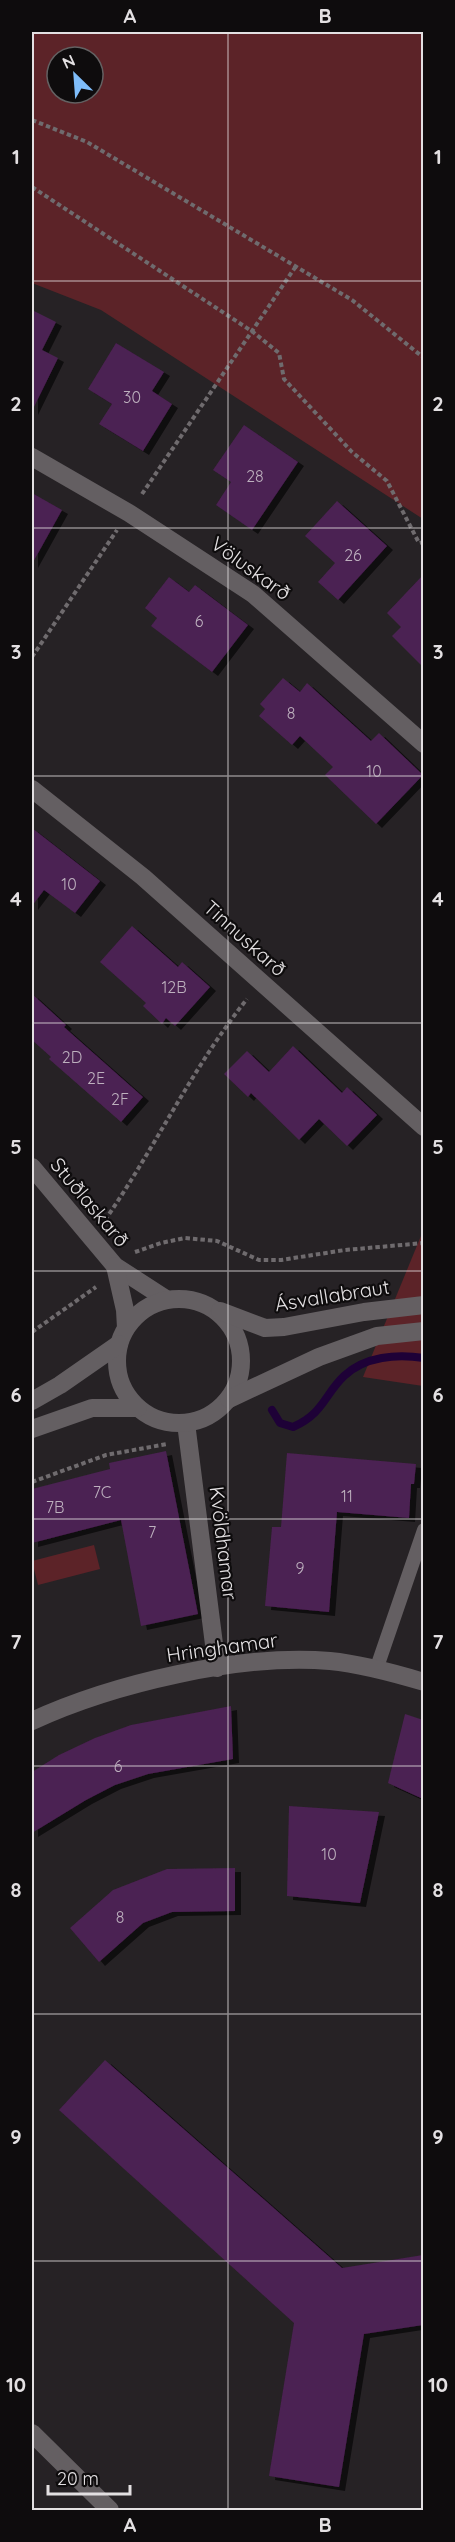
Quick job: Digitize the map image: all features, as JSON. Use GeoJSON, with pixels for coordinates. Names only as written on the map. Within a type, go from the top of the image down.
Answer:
{"type":"FeatureCollection","features":[{"type":"Feature","properties":{"kind":"street","name":"Völuskarð"},"geometry":{"type":"LineString","coordinates":[[32,457],[129,513],[253,594],[423,744]]}},
{"type":"Feature","properties":{"kind":"street","name":"Tinnuskarð"},"geometry":{"type":"LineString","coordinates":[[32,789],[143,877],[423,1127]]}},
{"type":"Feature","properties":{"kind":"street","name":"Stuðlaskarð"},"geometry":{"type":"LineString","coordinates":[[32,1167],[93,1238],[166,1299]]}},
{"type":"Feature","properties":{"kind":"street","name":"Stuðlaskarð"},"geometry":{"type":"LineString","coordinates":[[122,1260],[125,1310],[122,1336]]}},
{"type":"Feature","properties":{"kind":"street"},"geometry":{"type":"LineString","coordinates":[[32,1401],[60,1384],[122,1336],[136,1315],[150,1305],[166,1299],[183,1298],[199,1301],[214,1309],[230,1323],[239,1342],[242,1363],[238,1384],[229,1399]]}},
{"type":"Feature","properties":{"kind":"street","name":"Ásvallabraut"},"geometry":{"type":"LineString","coordinates":[[214,1309],[265,1328],[423,1305]]}},
{"type":"Feature","properties":{"kind":"street"},"geometry":{"type":"LineString","coordinates":[[122,1336],[117,1361],[119,1379],[126,1395],[138,1408],[153,1418],[169,1423],[186,1423],[210,1415],[229,1399],[319,1357],[377,1336],[423,1331]]}},
{"type":"Feature","properties":{"kind":"street"},"geometry":{"type":"LineString","coordinates":[[32,1429],[92,1408],[138,1408]]}},
{"type":"Feature","properties":{"kind":"street","name":"Kvöldhamar"},"geometry":{"type":"LineString","coordinates":[[186,1423],[217,1668]]}},
{"type":"Feature","properties":{"kind":"street","name":"Hringhamar"},"geometry":{"type":"LineString","coordinates":[[32,1721],[78,1702],[176,1675],[281,1660],[331,1661],[423,1682]]}},
{"type":"Feature","properties":{"kind":"street"},"geometry":{"type":"LineString","coordinates":[[32,2433],[110,2511]]}},
{"type":"Feature","properties":{"kind":"lane"},"geometry":{"type":"LineString","coordinates":[[376,1670],[423,1530]]}},
{"type":"Feature","properties":{"kind":"path"},"geometry":{"type":"LineString","coordinates":[[32,120],[87,142],[352,300],[423,358]]}},
{"type":"Feature","properties":{"kind":"path"},"geometry":{"type":"LineString","coordinates":[[32,187],[253,332],[279,353],[284,379],[352,453],[387,481],[419,543],[423,542]]}},
{"type":"Feature","properties":{"kind":"path"},"geometry":{"type":"LineString","coordinates":[[129,513],[296,266]]}},
{"type":"Feature","properties":{"kind":"path"},"geometry":{"type":"LineString","coordinates":[[32,657],[111,538]]}},
{"type":"Feature","properties":{"kind":"path"},"geometry":{"type":"LineString","coordinates":[[93,1238],[128,1186],[202,1062],[229,1022],[261,982]]}},
{"type":"Feature","properties":{"kind":"path"},"geometry":{"type":"LineString","coordinates":[[122,1260],[161,1243],[185,1238],[217,1241],[259,1260],[281,1260],[345,1250],[423,1243]]}},
{"type":"Feature","properties":{"kind":"path"},"geometry":{"type":"LineString","coordinates":[[32,1332],[96,1287]]}},
{"type":"Feature","properties":{"kind":"path"},"geometry":{"type":"LineString","coordinates":[[32,1482],[106,1455],[151,1446],[188,1442]]}},
{"type":"Feature","properties":{"kind":"shaded area"},"geometry":{"type":"Polygon","coordinates":[[[32,32],[423,32],[423,519],[101,310],[32,283],[32,32]]]}},
{"type":"Feature","properties":{"kind":"shaded area"},"geometry":{"type":"Polygon","coordinates":[[[423,1231],[423,1386],[363,1377],[423,1231]]]}},
{"type":"Feature","properties":{"kind":"shaded area"},"geometry":{"type":"Polygon","coordinates":[[[94,1545],[100,1569],[38,1585],[32,1561],[94,1545]]]}},
{"type":"Feature","properties":{"kind":"building"},"geometry":{"type":"Polygon","coordinates":[[[32,310],[56,322],[42,350],[58,358],[32,411],[32,310]]]}},
{"type":"Feature","properties":{"kind":"building"},"geometry":{"type":"Polygon","coordinates":[[[116,343],[164,372],[152,391],[172,404],[143,451],[99,424],[112,404],[88,389],[116,343]]]}},
{"type":"Feature","properties":{"kind":"building"},"geometry":{"type":"Polygon","coordinates":[[[244,425],[298,462],[252,530],[216,505],[231,482],[213,470],[244,425]]]}},
{"type":"Feature","properties":{"kind":"building"},"geometry":{"type":"Polygon","coordinates":[[[32,493],[62,510],[32,564],[32,493]]]}},
{"type":"Feature","properties":{"kind":"building"},"geometry":{"type":"Polygon","coordinates":[[[337,501],[387,546],[338,600],[318,582],[335,563],[305,536],[337,501]]]}},
{"type":"Feature","properties":{"kind":"building"},"geometry":{"type":"Polygon","coordinates":[[[423,575],[423,667],[392,636],[401,627],[387,613],[423,575]]]}},
{"type":"Feature","properties":{"kind":"building"},"geometry":{"type":"Polygon","coordinates":[[[169,577],[189,592],[195,585],[248,625],[212,672],[151,626],[157,618],[145,608],[169,577]]]}},
{"type":"Feature","properties":{"kind":"building"},"geometry":{"type":"Polygon","coordinates":[[[283,678],[300,692],[307,683],[371,741],[379,733],[423,775],[376,824],[325,775],[333,767],[300,736],[292,745],[259,716],[265,709],[260,704],[283,678]]]}},
{"type":"Feature","properties":{"kind":"building"},"geometry":{"type":"Polygon","coordinates":[[[32,828],[100,881],[75,913],[44,890],[32,906],[32,828]]]}},
{"type":"Feature","properties":{"kind":"building"},"geometry":{"type":"Polygon","coordinates":[[[132,926],[178,967],[182,962],[210,987],[175,1026],[166,1018],[162,1024],[143,1006],[146,1003],[100,962],[132,926]]]}},
{"type":"Feature","properties":{"kind":"building"},"geometry":{"type":"Polygon","coordinates":[[[32,994],[66,1025],[64,1027],[143,1097],[121,1122],[49,1059],[51,1057],[32,1040],[32,994]]]}},
{"type":"Feature","properties":{"kind":"building"},"geometry":{"type":"Polygon","coordinates":[[[293,1046],[342,1093],[347,1087],[377,1115],[347,1146],[319,1119],[299,1140],[251,1093],[248,1097],[224,1074],[247,1051],[269,1072],[293,1046]]]}},
{"type":"Feature","properties":{"kind":"building"},"geometry":{"type":"Polygon","coordinates":[[[166,1451],[198,1614],[141,1626],[121,1520],[32,1543],[32,1489],[110,1469],[109,1463],[166,1451]]]}},
{"type":"Feature","properties":{"kind":"building"},"geometry":{"type":"Polygon","coordinates":[[[287,1453],[416,1464],[414,1484],[411,1484],[409,1518],[337,1512],[329,1612],[265,1606],[272,1527],[281,1527],[287,1453]]]}},
{"type":"Feature","properties":{"kind":"building"},"geometry":{"type":"Polygon","coordinates":[[[231,1706],[233,1759],[148,1774],[115,1785],[32,1833],[32,1772],[59,1755],[95,1738],[131,1725],[231,1706]]]}},
{"type":"Feature","properties":{"kind":"building"},"geometry":{"type":"Polygon","coordinates":[[[405,1714],[423,1720],[423,1799],[388,1783],[405,1714]]]}},
{"type":"Feature","properties":{"kind":"building"},"geometry":{"type":"Polygon","coordinates":[[[289,1806],[379,1812],[360,1903],[287,1896],[289,1806]]]}},
{"type":"Feature","properties":{"kind":"building"},"geometry":{"type":"Polygon","coordinates":[[[235,1868],[235,1911],[172,1912],[143,1923],[99,1962],[70,1928],[113,1890],[167,1869],[235,1868]]]}},
{"type":"Feature","properties":{"kind":"building"},"geometry":{"type":"Polygon","coordinates":[[[105,2060],[342,2268],[423,2255],[423,2325],[364,2334],[339,2487],[269,2476],[294,2323],[59,2110],[105,2060]]]}},
{"type":"Feature","properties":{"kind":"waterway"},"geometry":{"type":"LineString","coordinates":[[272,1410],[280,1423],[293,1427],[311,1416],[337,1383],[352,1369],[371,1360],[382,1358],[403,1356],[424,1358]]}}]}
